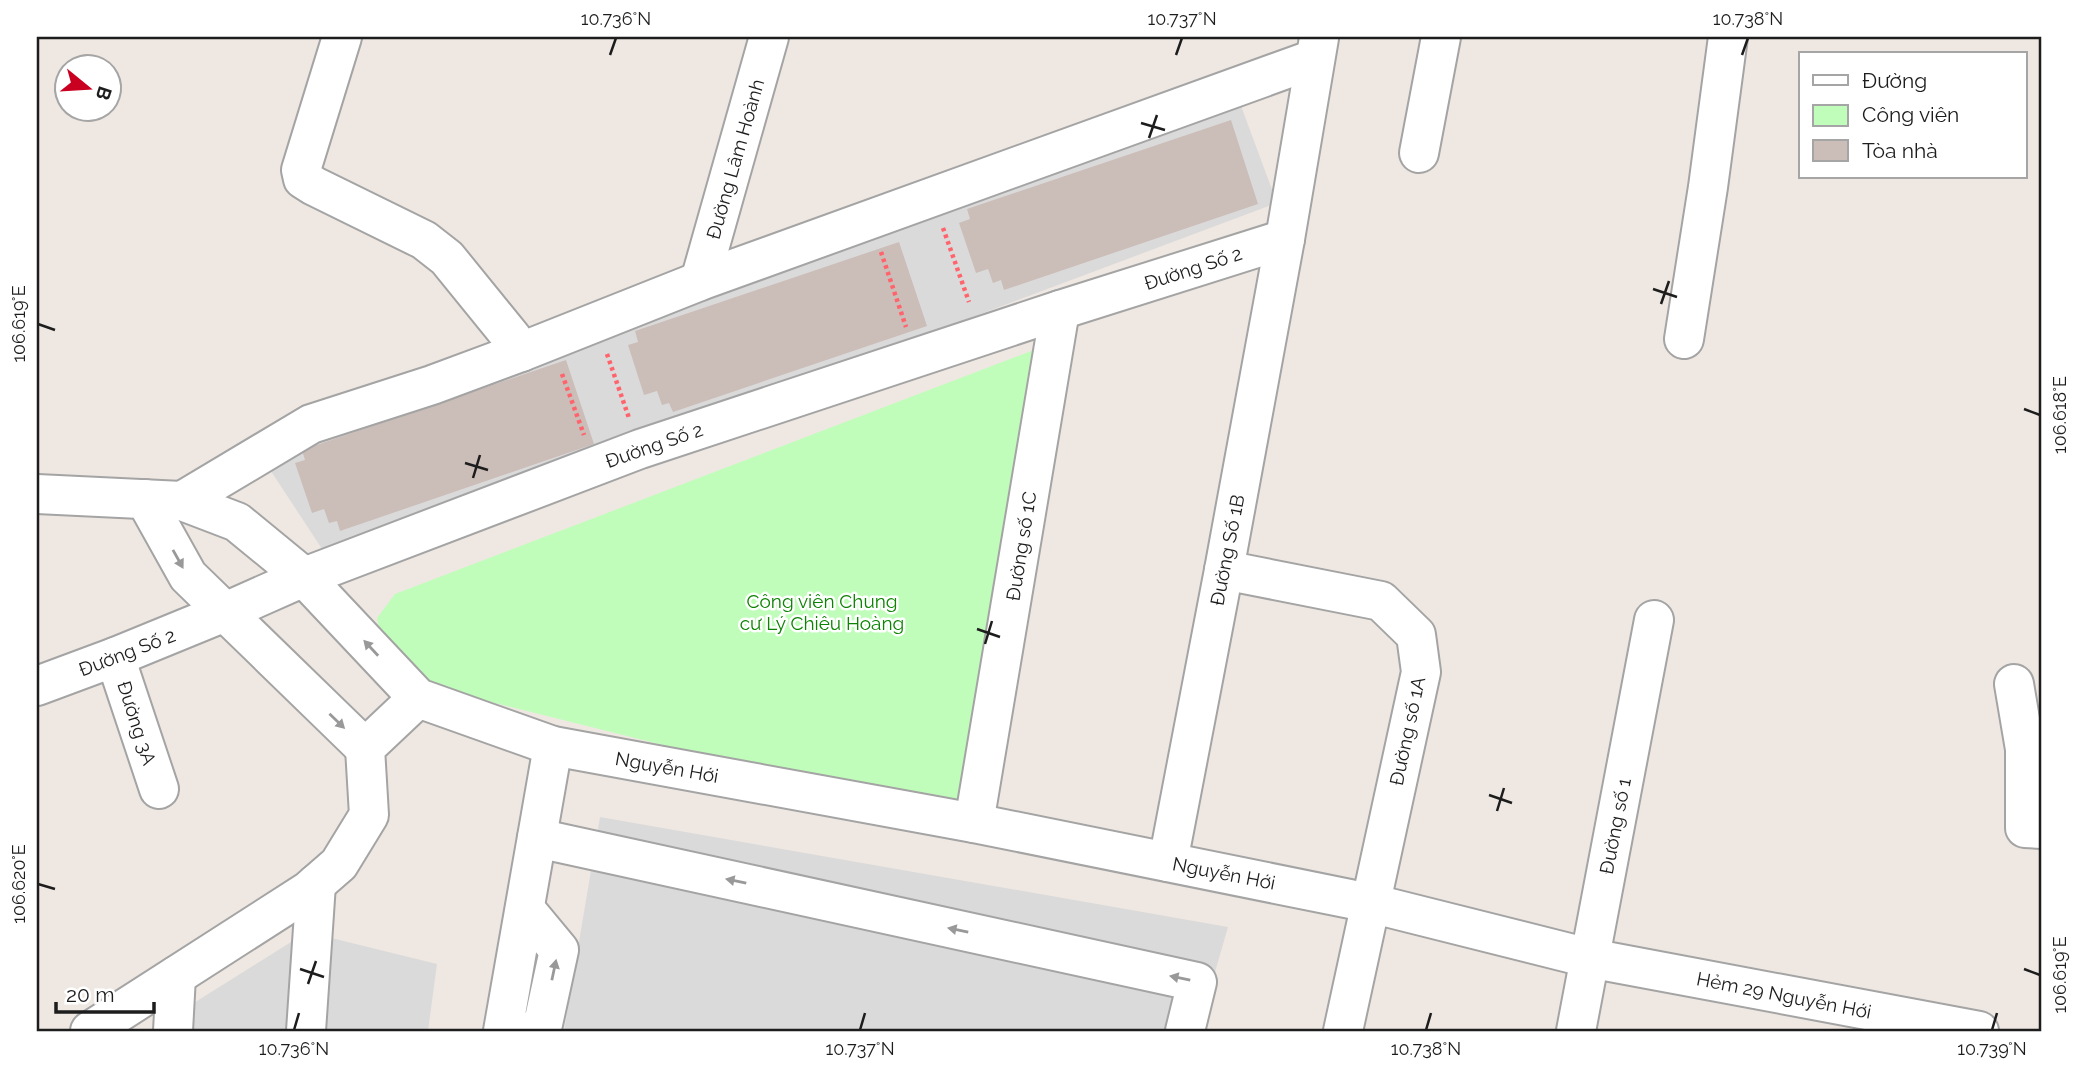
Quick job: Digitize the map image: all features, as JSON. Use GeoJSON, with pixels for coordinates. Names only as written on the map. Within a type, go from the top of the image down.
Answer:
{"type":"FeatureCollection","features":[{"type":"Feature","properties":{"kind":"street"},"geometry":{"type":"LineString","coordinates":[[342,37],[301,170],[303,179],[424,240],[447,258],[512,338],[536,346]]}},
{"type":"Feature","properties":{"kind":"street","name":"Đường Lâm Hoành"},"geometry":{"type":"LineString","coordinates":[[700,281],[769,37]]}},
{"type":"Feature","properties":{"kind":"street"},"geometry":{"type":"LineString","coordinates":[[1419,153],[1441,37]]}},
{"type":"Feature","properties":{"kind":"street"},"geometry":{"type":"LineString","coordinates":[[1684,339],[1728,37]]}},
{"type":"Feature","properties":{"kind":"street"},"geometry":{"type":"LineString","coordinates":[[90,1031],[309,891],[339,864],[369,816],[365,748],[188,576],[164,500],[311,424],[432,385],[700,281],[933,197],[1317,48]]}},
{"type":"Feature","properties":{"kind":"street","name":"Đường Số 1B"},"geometry":{"type":"LineString","coordinates":[[1168,862],[1285,239],[1317,48]]}},
{"type":"Feature","properties":{"kind":"street","name":"Đường Số 2"},"geometry":{"type":"LineString","coordinates":[[37,686],[225,612],[303,577],[640,449],[1060,310],[1285,239]]}},
{"type":"Feature","properties":{"kind":"street","name":"Đường số 1C"},"geometry":{"type":"LineString","coordinates":[[974,823],[1060,310]]}},
{"type":"Feature","properties":{"kind":"street","name":"Nguyễn Hới"},"geometry":{"type":"LineString","coordinates":[[37,494],[164,500],[237,522],[303,577],[418,698],[553,746],[974,823],[1370,903],[1589,958]]}},
{"type":"Feature","properties":{"kind":"street","name":"Đường số 1A"},"geometry":{"type":"LineString","coordinates":[[1224,570],[1381,601],[1416,635],[1421,672],[1343,1031]]}},
{"type":"Feature","properties":{"kind":"street","name":"Đường số 1"},"geometry":{"type":"LineString","coordinates":[[1576,1031],[1654,620]]}},
{"type":"Feature","properties":{"kind":"street","name":"Đường 3A"},"geometry":{"type":"LineString","coordinates":[[115,657],[159,789]]}},
{"type":"Feature","properties":{"kind":"street"},"geometry":{"type":"LineString","coordinates":[[2014,684],[2025,749],[2025,828],[2042,829]]}},
{"type":"Feature","properties":{"kind":"street"},"geometry":{"type":"LineString","coordinates":[[365,748],[418,698]]}},
{"type":"Feature","properties":{"kind":"street"},"geometry":{"type":"LineString","coordinates":[[503,1031],[553,746]]}},
{"type":"Feature","properties":{"kind":"street"},"geometry":{"type":"LineString","coordinates":[[537,838],[1197,982],[1185,1031]]}},
{"type":"Feature","properties":{"kind":"street"},"geometry":{"type":"LineString","coordinates":[[306,1031],[316,884]]}},
{"type":"Feature","properties":{"kind":"street"},"geometry":{"type":"LineString","coordinates":[[524,909],[559,950],[543,1024],[532,1031]]}},
{"type":"Feature","properties":{"kind":"street","name":"Hẻm 29 Nguyễn Hới"},"geometry":{"type":"LineString","coordinates":[[1589,958],[1979,1031]]}},
{"type":"Feature","properties":{"kind":"street"},"geometry":{"type":"LineString","coordinates":[[173,1031],[176,976]]}},
{"type":"Feature","properties":{"kind":"path"},"geometry":{"type":"LineString","coordinates":[[933,197],[981,336]]}},
{"type":"Feature","properties":{"kind":"path"},"geometry":{"type":"LineString","coordinates":[[871,220],[916,357]]}},
{"type":"Feature","properties":{"kind":"path"},"geometry":{"type":"LineString","coordinates":[[596,322],[640,449]]}},
{"type":"Feature","properties":{"kind":"path"},"geometry":{"type":"LineString","coordinates":[[536,346],[595,466]]}},
{"type":"Feature","properties":{"kind":"shaded area"},"geometry":{"type":"Polygon","coordinates":[[[1240,103],[1277,203],[328,558],[263,459],[1240,103]]]}},
{"type":"Feature","properties":{"kind":"shaded area"},"geometry":{"type":"Polygon","coordinates":[[[600,817],[1228,927],[1198,1031],[564,1031],[600,817]]]}},
{"type":"Feature","properties":{"kind":"shaded area"},"geometry":{"type":"Polygon","coordinates":[[[307,932],[437,964],[428,1031],[149,1031],[307,932]]]}},
{"type":"Feature","properties":{"kind":"green space","name":"Công viên Chung cư Lý Chiêu Hoàng"},"geometry":{"type":"Polygon","coordinates":[[[1034,350],[1045,362],[957,804],[935,813],[431,687],[381,638],[377,618],[395,594],[1034,350]]]}},
{"type":"Feature","properties":{"kind":"building"},"geometry":{"type":"Polygon","coordinates":[[[1231,120],[1258,204],[1004,290],[1001,280],[993,283],[988,269],[976,273],[959,223],[970,219],[967,209],[1231,120]]]}},
{"type":"Feature","properties":{"kind":"building"},"geometry":{"type":"Polygon","coordinates":[[[899,242],[927,326],[673,412],[669,403],[662,405],[657,391],[644,395],[628,345],[638,342],[635,331],[899,242]]]}},
{"type":"Feature","properties":{"kind":"building"},"geometry":{"type":"Polygon","coordinates":[[[566,360],[594,444],[340,531],[337,521],[329,523],[324,509],[312,513],[295,463],[305,460],[302,450],[566,360]]]}}]}
